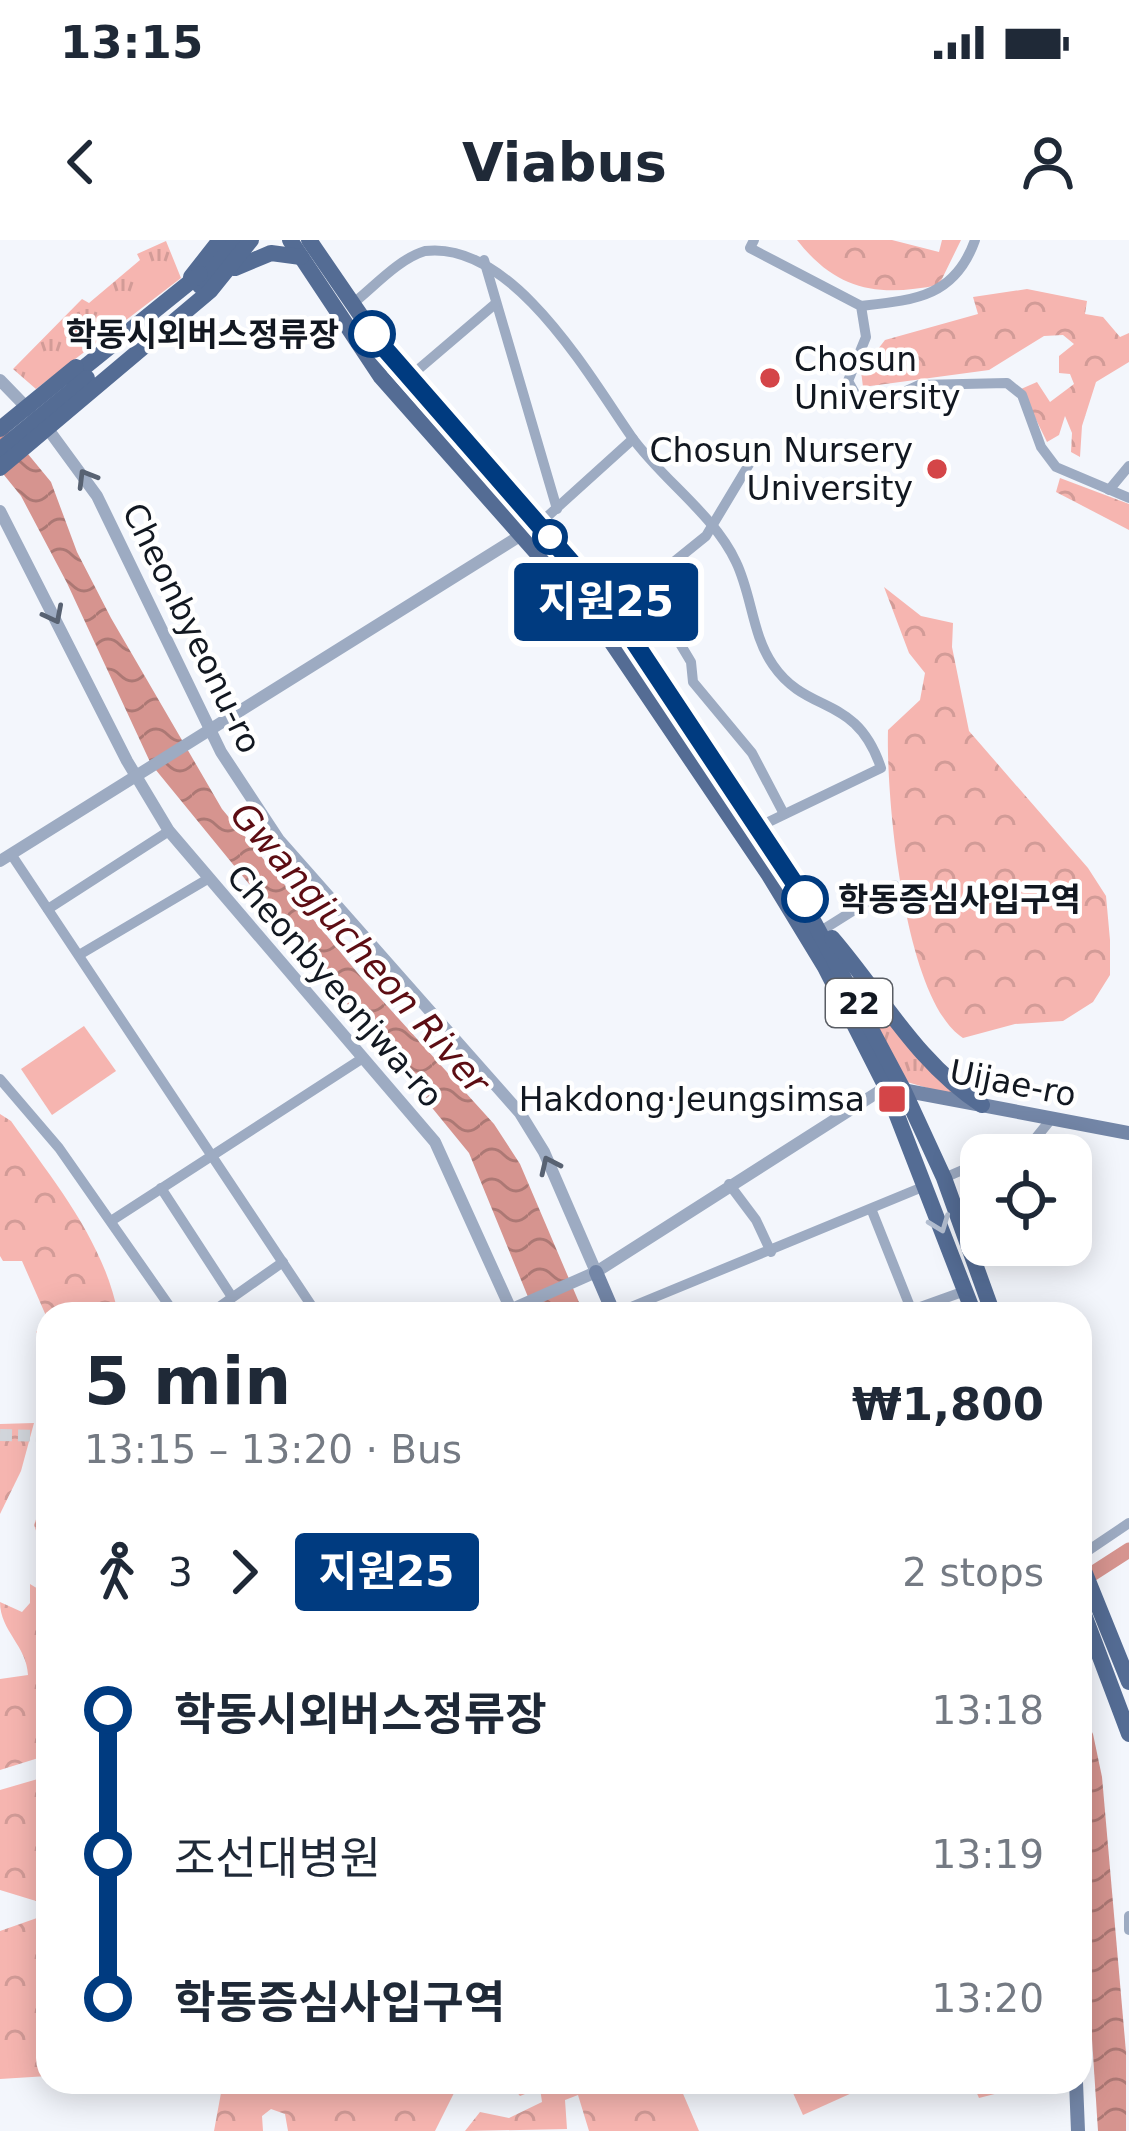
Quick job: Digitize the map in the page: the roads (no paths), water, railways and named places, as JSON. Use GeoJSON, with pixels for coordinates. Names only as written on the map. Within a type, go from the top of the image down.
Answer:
{"type":"FeatureCollection","features":[{"type":"Feature","properties":{"kind":"main road"},"geometry":{"type":"LineString","coordinates":[[0,433],[25,406],[178,289],[223,240]]}},
{"type":"Feature","properties":{"kind":"main road"},"geometry":{"type":"LineString","coordinates":[[0,433],[174,299],[223,240]]}},
{"type":"Feature","properties":{"kind":"main road"},"geometry":{"type":"LineString","coordinates":[[0,450],[188,297],[237,240]]}},
{"type":"Feature","properties":{"kind":"main road"},"geometry":{"type":"LineString","coordinates":[[0,468],[229,272],[251,240]]}},
{"type":"Feature","properties":{"kind":"main road","name":"22"},"geometry":{"type":"LineString","coordinates":[[290,240],[305,248],[532,530],[731,816],[825,968],[944,1178],[989,1302]]}},
{"type":"Feature","properties":{"kind":"main road"},"geometry":{"type":"LineString","coordinates":[[229,272],[272,253],[305,248]]}},
{"type":"Feature","properties":{"kind":"main road","name":"22"},"geometry":{"type":"LineString","coordinates":[[305,248],[381,377],[613,610],[820,923],[895,1088],[925,1186],[969,1302]]}},
{"type":"Feature","properties":{"kind":"main road"},"geometry":{"type":"LineString","coordinates":[[731,816],[736,813],[755,826]]}},
{"type":"Feature","properties":{"kind":"main road"},"geometry":{"type":"LineString","coordinates":[[820,923],[921,1055],[948,1083],[982,1105]]}},
{"type":"Feature","properties":{"kind":"main road","name":"Uijae-ro"},"geometry":{"type":"LineString","coordinates":[[895,1088],[1129,1133]]}},
{"type":"Feature","properties":{"kind":"main road","name":"Cheonbyeonu-ro"},"geometry":{"type":"LineString","coordinates":[[596,1272],[609,1302]]}},
{"type":"Feature","properties":{"kind":"main road"},"geometry":{"type":"LineString","coordinates":[[1092,1615],[1129,1682]]}},
{"type":"Feature","properties":{"kind":"main road"},"geometry":{"type":"LineString","coordinates":[[1092,1626],[1112,1696]]}},
{"type":"Feature","properties":{"kind":"main road"},"geometry":{"type":"LineString","coordinates":[[1092,1664],[1129,1734]]}},
{"type":"Feature","properties":{"kind":"main road"},"geometry":{"type":"LineString","coordinates":[[1076,2094],[1078,2131]]}},
{"type":"Feature","properties":{"kind":"street"},"geometry":{"type":"LineString","coordinates":[[754,240],[750,248],[861,307],[943,290],[962,270],[975,240]]}},
{"type":"Feature","properties":{"kind":"street"},"geometry":{"type":"LineString","coordinates":[[351,304],[426,251],[484,260],[550,315],[633,439],[736,560],[774,668],[795,687],[860,724],[881,768],[755,826]]}},
{"type":"Feature","properties":{"kind":"street"},"geometry":{"type":"LineString","coordinates":[[484,260],[557,509]]}},
{"type":"Feature","properties":{"kind":"street"},"geometry":{"type":"LineString","coordinates":[[407,379],[495,304]]}},
{"type":"Feature","properties":{"kind":"street"},"geometry":{"type":"LineString","coordinates":[[861,307],[866,337],[848,381],[858,398],[878,404],[920,385],[1007,383],[1022,395],[1055,467],[1129,498]]}},
{"type":"Feature","properties":{"kind":"street","name":"Cheonbyeonu-ro"},"geometry":{"type":"LineString","coordinates":[[0,380],[46,426],[97,496],[244,793],[279,840],[520,1113],[550,1166],[596,1272]]}},
{"type":"Feature","properties":{"kind":"street"},"geometry":{"type":"LineString","coordinates":[[309,1302],[48,909],[5,858],[532,530],[633,439]]}},
{"type":"Feature","properties":{"kind":"street"},"geometry":{"type":"LineString","coordinates":[[613,610],[713,528],[754,457]]}},
{"type":"Feature","properties":{"kind":"street"},"geometry":{"type":"LineString","coordinates":[[1109,490],[1129,466]]}},
{"type":"Feature","properties":{"kind":"street","name":"Cheonbyeonjwa-ro"},"geometry":{"type":"LineString","coordinates":[[0,511],[136,778],[169,831],[442,1153],[504,1302]]}},
{"type":"Feature","properties":{"kind":"street"},"geometry":{"type":"LineString","coordinates":[[645,585],[692,662],[693,682],[752,753],[784,814]]}},
{"type":"Feature","properties":{"kind":"street"},"geometry":{"type":"LineString","coordinates":[[48,909],[169,831]]}},
{"type":"Feature","properties":{"kind":"street"},"geometry":{"type":"LineString","coordinates":[[79,956],[206,880]]}},
{"type":"Feature","properties":{"kind":"street"},"geometry":{"type":"LineString","coordinates":[[820,923],[894,886]]}},
{"type":"Feature","properties":{"kind":"street"},"geometry":{"type":"LineString","coordinates":[[111,1221],[363,1058]]}},
{"type":"Feature","properties":{"kind":"street"},"geometry":{"type":"LineString","coordinates":[[0,1079],[26,1104],[167,1302]]}},
{"type":"Feature","properties":{"kind":"street"},"geometry":{"type":"LineString","coordinates":[[530,1302],[596,1272],[729,1184],[895,1088]]}},
{"type":"Feature","properties":{"kind":"street"},"geometry":{"type":"LineString","coordinates":[[1041,1134],[1052,1118]]}},
{"type":"Feature","properties":{"kind":"street"},"geometry":{"type":"LineString","coordinates":[[944,1178],[960,1171]]}},
{"type":"Feature","properties":{"kind":"street"},"geometry":{"type":"LineString","coordinates":[[729,1184],[756,1220],[771,1252]]}},
{"type":"Feature","properties":{"kind":"street"},"geometry":{"type":"LineString","coordinates":[[644,1302],[925,1186]]}},
{"type":"Feature","properties":{"kind":"street"},"geometry":{"type":"LineString","coordinates":[[161,1188],[232,1297]]}},
{"type":"Feature","properties":{"kind":"street"},"geometry":{"type":"LineString","coordinates":[[872,1211],[908,1302]]}},
{"type":"Feature","properties":{"kind":"street"},"geometry":{"type":"LineString","coordinates":[[225,1302],[283,1262]]}},
{"type":"Feature","properties":{"kind":"street"},"geometry":{"type":"LineString","coordinates":[[938,1302],[965,1292]]}},
{"type":"Feature","properties":{"kind":"street"},"geometry":{"type":"LineString","coordinates":[[1092,1549],[1129,1523]]}},
{"type":"Feature","properties":{"kind":"street"},"geometry":{"type":"LineString","coordinates":[[1129,1916],[1129,1930]]}},
{"type":"Feature","properties":{"kind":"water"},"geometry":{"type":"Polygon","coordinates":[[[0,420],[51,482],[77,552],[111,618],[222,809],[361,977],[494,1124],[520,1164],[579,1302],[530,1302],[469,1153],[151,764],[67,583],[21,496],[0,470],[0,420]]]}},
{"type":"Feature","properties":{"kind":"water"},"geometry":{"type":"Polygon","coordinates":[[[1092,1732],[1102,1777],[1126,2052],[1126,2131],[1098,2131],[1092,2039],[1092,1732]]]}},
{"type":"Feature","properties":{"kind":"waterway"},"geometry":{"type":"LineString","coordinates":[[1092,1574],[1129,1550]]}},
{"type":"Feature","properties":{"kind":"tunnel"},"geometry":{"type":"LineString","coordinates":[[0,1435],[36,1436]]}},
{"type":"Feature","properties":{"kind":"place","name":"학동시외버스정류장"},"geometry":{"type":"Point","coordinates":[372,334]}},
{"type":"Feature","properties":{"kind":"place","name":"Chosun University"},"geometry":{"type":"Point","coordinates":[770,378]}},
{"type":"Feature","properties":{"kind":"place","name":"Chosun Nursery University"},"geometry":{"type":"Point","coordinates":[937,469]}},
{"type":"Feature","properties":{"kind":"place","name":"학동증심사입구역"},"geometry":{"type":"Point","coordinates":[805,899]}},
{"type":"Feature","properties":{"kind":"place","name":"Hakdong·Jeungsimsa"},"geometry":{"type":"Point","coordinates":[892,1099]}},
{"type":"Feature","properties":{"kind":"water label","name":"Gwangjucheon River"},"geometry":{"type":"Point","coordinates":[360,948]}}]}
